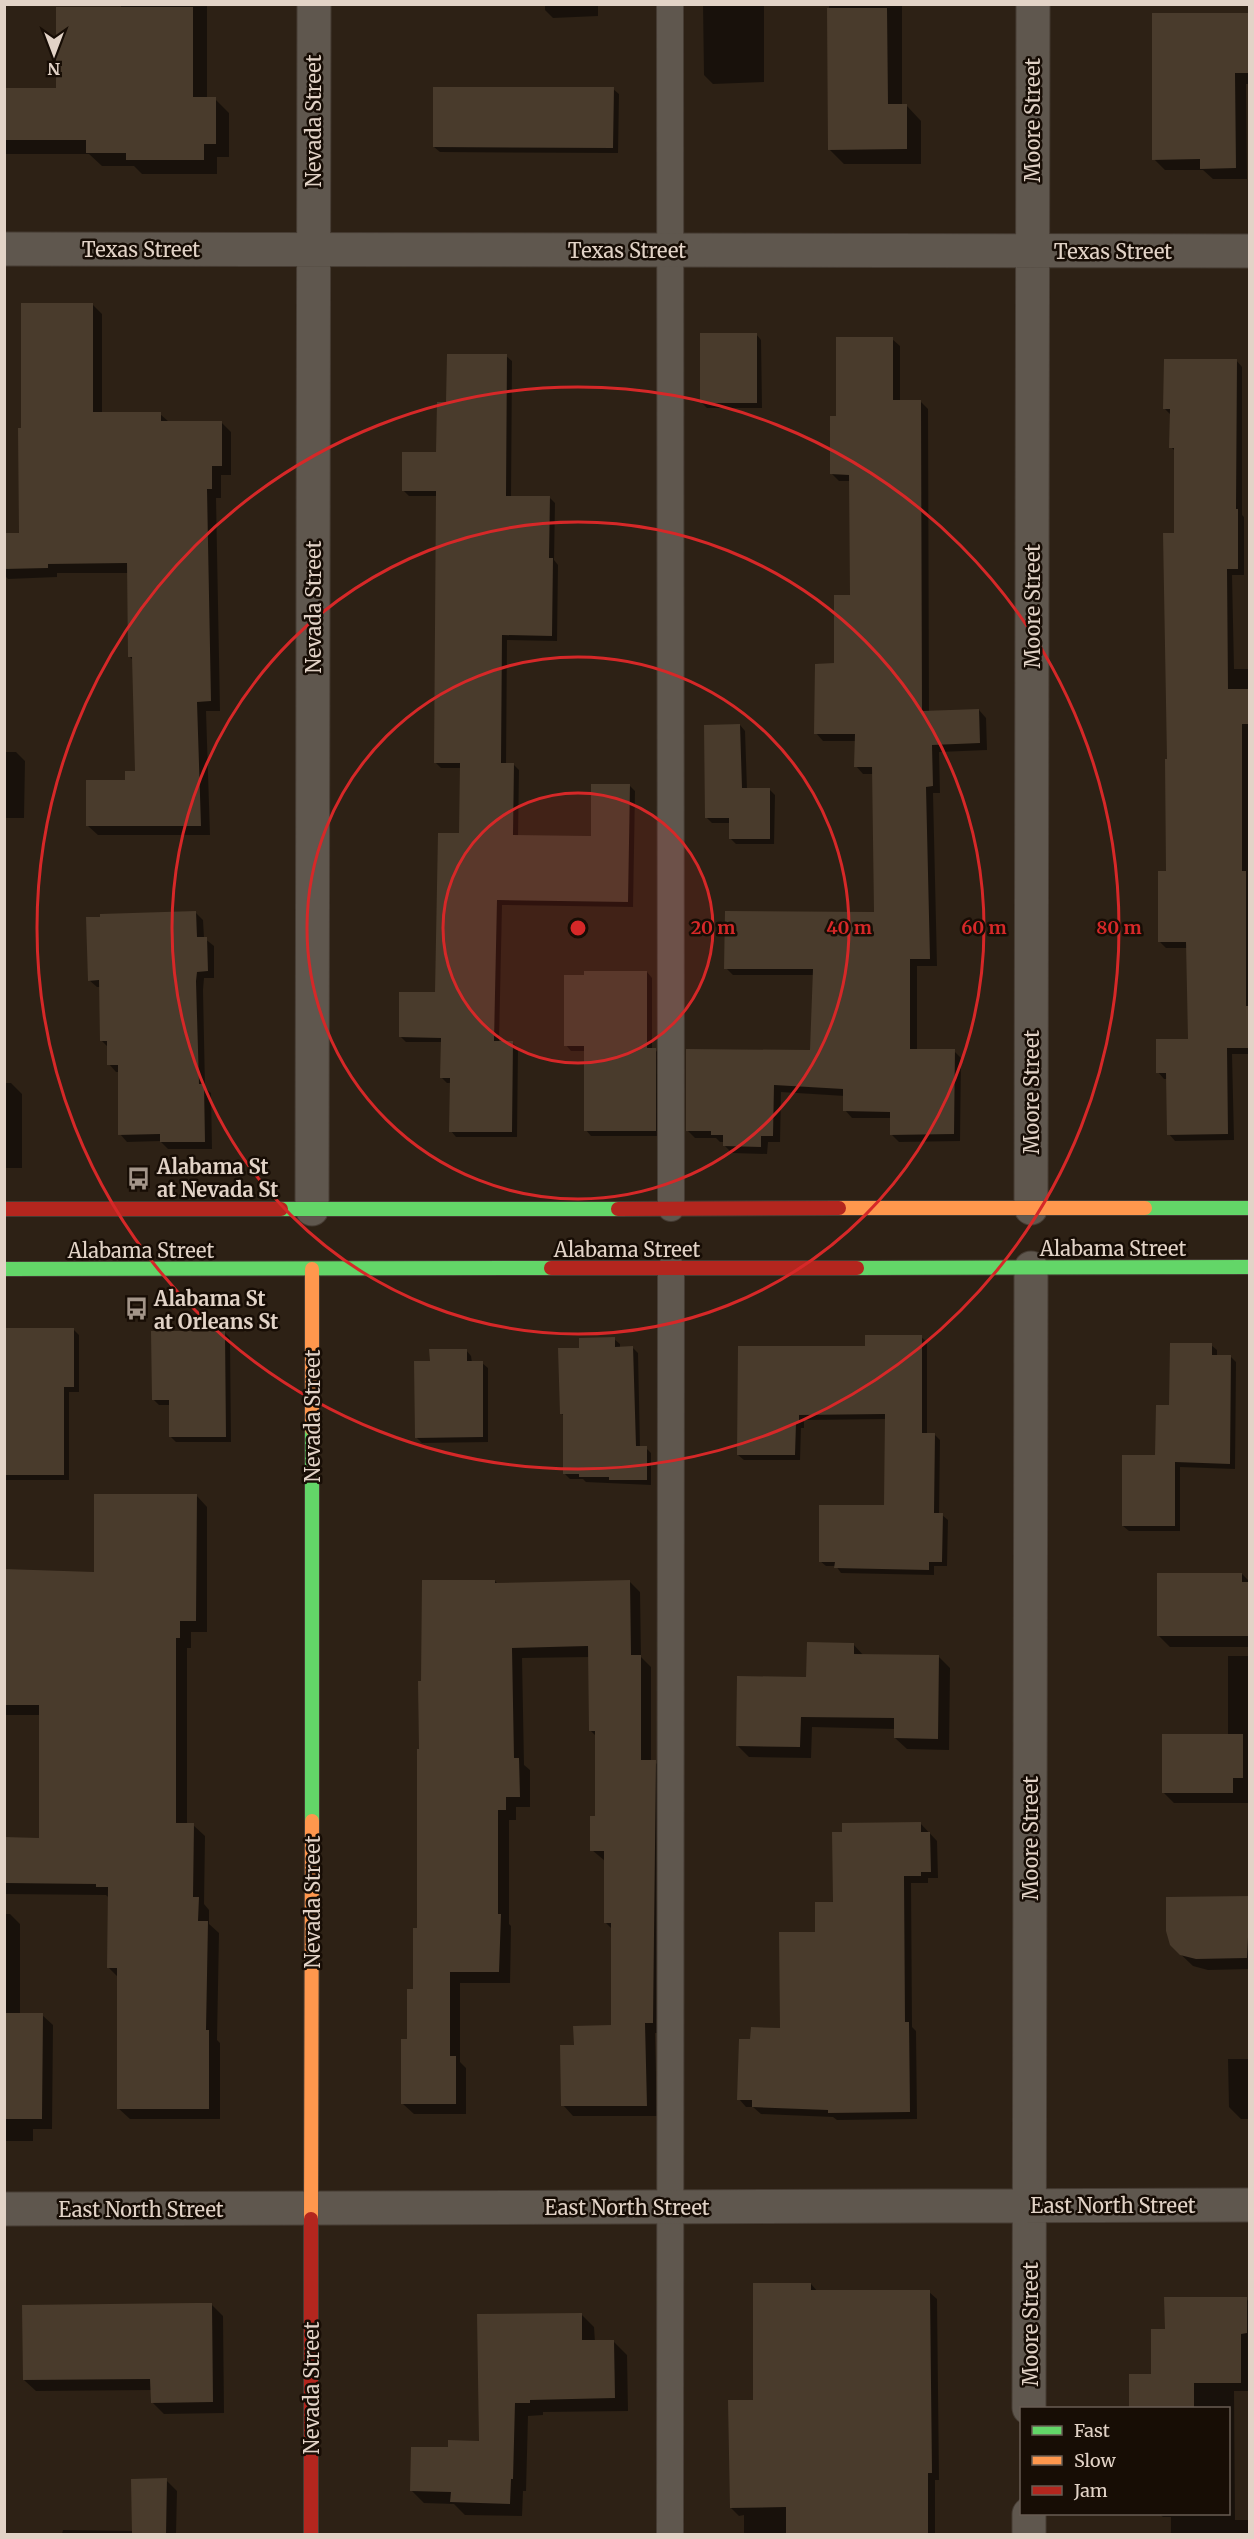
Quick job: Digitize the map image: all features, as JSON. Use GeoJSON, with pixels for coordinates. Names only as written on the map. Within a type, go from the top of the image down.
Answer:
{"type":"FeatureCollection","features":[{"type":"Feature","properties":{"kind":"main road","name":"Alabama Street"},"geometry":{"type":"LineString","coordinates":[[4,1209],[1250,1208]]}},
{"type":"Feature","properties":{"kind":"main road","name":"Alabama Street"},"geometry":{"type":"LineString","coordinates":[[4,1269],[1250,1267]]}},
{"type":"Feature","properties":{"kind":"main road","name":"Nevada Street"},"geometry":{"type":"LineString","coordinates":[[311,2535],[312,1269]]}},
{"type":"Feature","properties":{"kind":"street","name":"Nevada Street"},"geometry":{"type":"LineString","coordinates":[[312,1209],[314,4]]}},
{"type":"Feature","properties":{"kind":"street","name":"Moore Street"},"geometry":{"type":"LineString","coordinates":[[1031,1208],[1033,4]]}},
{"type":"Feature","properties":{"kind":"street","name":"Texas Street"},"geometry":{"type":"LineString","coordinates":[[4,249],[1250,251]]}},
{"type":"Feature","properties":{"kind":"street","name":"Moore Street"},"geometry":{"type":"LineString","coordinates":[[1029,2407],[1031,1268]]}},
{"type":"Feature","properties":{"kind":"street","name":"East North Street"},"geometry":{"type":"LineString","coordinates":[[4,2209],[1250,2205]]}},
{"type":"Feature","properties":{"kind":"street"},"geometry":{"type":"LineString","coordinates":[[1029,2515],[1029,2535]]}},
{"type":"Feature","properties":{"kind":"lane"},"geometry":{"type":"LineString","coordinates":[[670,4],[671,1208]]}},
{"type":"Feature","properties":{"kind":"lane"},"geometry":{"type":"LineString","coordinates":[[670,2535],[671,1268]]}},
{"type":"Feature","properties":{"kind":"building"},"geometry":{"type":"Polygon","coordinates":[[[56,7],[193,7],[193,97],[216,97],[216,144],[204,144],[204,160],[126,160],[126,153],[86,153],[86,140],[4,140],[4,88],[56,88],[56,7]]]}},
{"type":"Feature","properties":{"kind":"building"},"geometry":{"type":"Polygon","coordinates":[[[827,8],[887,8],[888,104],[907,104],[907,149],[828,150],[827,8]]]}},
{"type":"Feature","properties":{"kind":"building"},"geometry":{"type":"Polygon","coordinates":[[[1152,13],[1250,13],[1250,73],[1235,73],[1236,168],[1200,169],[1200,159],[1152,160],[1152,13]]]}},
{"type":"Feature","properties":{"kind":"building"},"geometry":{"type":"Polygon","coordinates":[[[433,87],[614,87],[613,148],[433,147],[433,87]]]}},
{"type":"Feature","properties":{"kind":"building"},"geometry":{"type":"Polygon","coordinates":[[[21,303],[93,303],[93,412],[161,412],[161,421],[222,421],[222,466],[212,466],[212,489],[207,489],[211,701],[197,702],[201,826],[86,826],[86,780],[125,780],[125,771],[135,771],[132,657],[128,657],[127,563],[48,564],[48,568],[4,569],[4,533],[19,533],[18,428],[21,428],[21,303]]]}},
{"type":"Feature","properties":{"kind":"building"},"geometry":{"type":"Polygon","coordinates":[[[700,333],[757,333],[757,403],[700,403],[700,333]]]}},
{"type":"Feature","properties":{"kind":"building"},"geometry":{"type":"Polygon","coordinates":[[[836,337],[893,337],[893,400],[921,400],[922,711],[979,709],[980,743],[932,745],[933,786],[926,787],[930,959],[910,959],[910,1049],[955,1049],[954,1134],[890,1135],[890,1112],[843,1111],[843,1089],[774,1085],[773,1136],[761,1136],[761,1147],[723,1146],[723,1135],[711,1135],[711,1131],[686,1131],[686,1049],[810,1050],[813,969],[724,969],[725,911],[874,912],[872,767],[854,767],[855,734],[814,734],[815,664],[834,663],[834,595],[850,595],[849,475],[830,474],[830,416],[836,416],[836,337]]]}},
{"type":"Feature","properties":{"kind":"building"},"geometry":{"type":"Polygon","coordinates":[[[447,354],[507,354],[506,496],[550,496],[549,558],[553,558],[552,636],[502,635],[501,763],[514,763],[513,835],[591,836],[591,784],[630,784],[628,902],[497,900],[494,1041],[513,1041],[512,1132],[449,1132],[450,1078],[440,1078],[441,1038],[399,1037],[399,992],[435,992],[438,833],[459,833],[460,763],[434,763],[436,491],[402,491],[402,452],[436,452],[437,402],[446,402],[447,354]]]}},
{"type":"Feature","properties":{"kind":"building"},"geometry":{"type":"Polygon","coordinates":[[[1164,359],[1237,359],[1238,569],[1227,569],[1228,689],[1250,689],[1250,724],[1242,724],[1242,871],[1246,871],[1246,1006],[1250,1006],[1250,1048],[1227,1048],[1228,1134],[1167,1135],[1166,1073],[1156,1073],[1156,1039],[1188,1039],[1186,942],[1158,942],[1158,871],[1166,871],[1165,759],[1167,759],[1163,533],[1174,533],[1174,448],[1169,448],[1170,409],[1163,409],[1164,359]]]}},
{"type":"Feature","properties":{"kind":"building"},"geometry":{"type":"Polygon","coordinates":[[[740,724],[742,788],[770,788],[770,839],[729,839],[729,818],[705,818],[704,725],[740,724]]]}},
{"type":"Feature","properties":{"kind":"building"},"geometry":{"type":"Polygon","coordinates":[[[196,911],[197,937],[207,937],[208,971],[197,972],[196,981],[199,1084],[204,1084],[205,1142],[160,1142],[160,1134],[118,1135],[118,1065],[107,1065],[107,1041],[100,1041],[99,980],[88,981],[86,917],[100,917],[100,914],[196,911]]]}},
{"type":"Feature","properties":{"kind":"building"},"geometry":{"type":"Polygon","coordinates":[[[584,971],[647,971],[647,1048],[656,1048],[656,1131],[584,1131],[584,1046],[564,1046],[564,975],[584,975],[584,971]]]}},
{"type":"Feature","properties":{"kind":"building"},"geometry":{"type":"Polygon","coordinates":[[[4,1328],[74,1328],[74,1387],[64,1387],[64,1475],[4,1475],[4,1328]]]}},
{"type":"Feature","properties":{"kind":"building"},"geometry":{"type":"Polygon","coordinates":[[[151,1331],[225,1331],[226,1437],[169,1437],[169,1400],[152,1400],[151,1331]]]}},
{"type":"Feature","properties":{"kind":"building"},"geometry":{"type":"Polygon","coordinates":[[[865,1335],[922,1335],[922,1433],[935,1433],[934,1513],[943,1513],[942,1562],[929,1562],[929,1570],[834,1568],[835,1562],[819,1562],[819,1505],[884,1505],[885,1414],[799,1415],[799,1423],[796,1423],[795,1455],[737,1455],[738,1346],[865,1346],[865,1335]]]}},
{"type":"Feature","properties":{"kind":"building"},"geometry":{"type":"Polygon","coordinates":[[[615,1337],[615,1347],[633,1346],[636,1446],[647,1446],[647,1480],[609,1480],[609,1477],[579,1477],[579,1474],[563,1474],[563,1414],[560,1414],[558,1348],[579,1348],[579,1338],[615,1337]]]}},
{"type":"Feature","properties":{"kind":"building"},"geometry":{"type":"Polygon","coordinates":[[[1170,1343],[1212,1343],[1212,1355],[1231,1355],[1230,1464],[1175,1462],[1175,1526],[1122,1526],[1122,1455],[1155,1455],[1156,1405],[1169,1405],[1170,1343]]]}},
{"type":"Feature","properties":{"kind":"building"},"geometry":{"type":"Polygon","coordinates":[[[429,1349],[467,1349],[467,1361],[483,1361],[483,1437],[415,1438],[414,1361],[430,1361],[429,1349]]]}},
{"type":"Feature","properties":{"kind":"building"},"geometry":{"type":"Polygon","coordinates":[[[94,1494],[197,1494],[196,1621],[180,1621],[180,1638],[176,1638],[176,1823],[194,1823],[193,1897],[199,1897],[198,1921],[208,1921],[206,2030],[209,2030],[209,2109],[117,2109],[117,1968],[107,1968],[108,1887],[96,1887],[96,1884],[4,1883],[4,1837],[39,1838],[39,1705],[4,1705],[4,1569],[94,1572],[94,1494]]]}},
{"type":"Feature","properties":{"kind":"building"},"geometry":{"type":"Polygon","coordinates":[[[1157,1573],[1242,1573],[1242,1582],[1250,1582],[1250,1636],[1157,1636],[1157,1573]]]}},
{"type":"Feature","properties":{"kind":"building"},"geometry":{"type":"Polygon","coordinates":[[[422,1580],[495,1580],[495,1583],[630,1580],[631,1655],[641,1655],[641,1760],[656,1760],[653,2023],[645,2023],[647,2106],[561,2106],[560,2045],[574,2045],[573,2026],[611,2025],[611,1923],[604,1923],[604,1851],[590,1851],[590,1816],[595,1816],[595,1731],[589,1731],[588,1646],[512,1648],[514,1758],[519,1758],[520,1797],[506,1797],[506,1810],[498,1810],[498,1914],[501,1914],[499,1972],[450,1972],[450,2056],[456,2056],[456,2104],[401,2104],[401,2039],[407,2039],[407,1989],[413,1989],[413,1928],[417,1928],[417,1749],[419,1749],[418,1681],[421,1681],[422,1580]]]}},
{"type":"Feature","properties":{"kind":"building"},"geometry":{"type":"Polygon","coordinates":[[[807,1642],[854,1643],[854,1654],[939,1655],[938,1739],[894,1738],[894,1718],[801,1717],[800,1747],[736,1746],[737,1676],[806,1677],[807,1642]]]}},
{"type":"Feature","properties":{"kind":"building"},"geometry":{"type":"Polygon","coordinates":[[[1162,1734],[1243,1734],[1243,1778],[1233,1778],[1233,1793],[1162,1793],[1162,1734]]]}},
{"type":"Feature","properties":{"kind":"building"},"geometry":{"type":"Polygon","coordinates":[[[921,1822],[921,1832],[930,1832],[931,1872],[921,1872],[921,1876],[904,1876],[905,2022],[909,2022],[910,2112],[828,2113],[828,2110],[752,2107],[752,2100],[737,2100],[739,2039],[750,2039],[751,2027],[780,2028],[779,1932],[815,1932],[815,1902],[833,1902],[832,1832],[842,1832],[842,1823],[921,1822]]]}},
{"type":"Feature","properties":{"kind":"building"},"geometry":{"type":"Polygon","coordinates":[[[1250,1896],[1247,1958],[1196,1959],[1180,1955],[1170,1945],[1166,1931],[1166,1897],[1250,1896]]]}},
{"type":"Feature","properties":{"kind":"building"},"geometry":{"type":"Polygon","coordinates":[[[4,2013],[43,2013],[42,2119],[4,2119],[4,2013]]]}},
{"type":"Feature","properties":{"kind":"building"},"geometry":{"type":"Polygon","coordinates":[[[753,2283],[811,2283],[811,2290],[930,2290],[932,2473],[928,2473],[928,2535],[786,2535],[786,2507],[730,2508],[728,2400],[753,2400],[753,2283]]]}},
{"type":"Feature","properties":{"kind":"building"},"geometry":{"type":"Polygon","coordinates":[[[1164,2297],[1247,2297],[1247,2333],[1241,2334],[1241,2383],[1194,2383],[1194,2407],[1129,2407],[1129,2374],[1151,2374],[1151,2329],[1165,2329],[1164,2297]]]}},
{"type":"Feature","properties":{"kind":"building"},"geometry":{"type":"Polygon","coordinates":[[[212,2303],[213,2402],[151,2403],[150,2379],[23,2380],[22,2305],[212,2303]]]}},
{"type":"Feature","properties":{"kind":"building"},"geometry":{"type":"Polygon","coordinates":[[[582,2313],[582,2340],[614,2340],[615,2398],[530,2400],[530,2403],[515,2403],[510,2504],[450,2502],[451,2492],[410,2491],[411,2447],[448,2447],[448,2440],[479,2441],[477,2314],[582,2313]]]}},
{"type":"Feature","properties":{"kind":"building"},"geometry":{"type":"Polygon","coordinates":[[[167,2478],[166,2535],[132,2535],[131,2479],[167,2478]]]}},
{"type":"Feature","properties":{"kind":"traffic: fast"},"geometry":{"type":"LineString","coordinates":[[1145,1208],[1250,1208]]}},
{"type":"Feature","properties":{"kind":"traffic: fast"},"geometry":{"type":"LineString","coordinates":[[281,1209],[618,1209]]}},
{"type":"Feature","properties":{"kind":"traffic: fast"},"geometry":{"type":"LineString","coordinates":[[857,1268],[1250,1267]]}},
{"type":"Feature","properties":{"kind":"traffic: fast"},"geometry":{"type":"LineString","coordinates":[[4,1269],[551,1268]]}},
{"type":"Feature","properties":{"kind":"traffic: fast"},"geometry":{"type":"LineString","coordinates":[[312,1429],[312,1821]]}},
{"type":"Feature","properties":{"kind":"traffic: slow"},"geometry":{"type":"LineString","coordinates":[[839,1208],[1145,1208]]}},
{"type":"Feature","properties":{"kind":"traffic: slow"},"geometry":{"type":"LineString","coordinates":[[312,1269],[312,1429]]}},
{"type":"Feature","properties":{"kind":"traffic: slow"},"geometry":{"type":"LineString","coordinates":[[311,2219],[312,1821]]}},
{"type":"Feature","properties":{"kind":"traffic: jam"},"geometry":{"type":"LineString","coordinates":[[618,1209],[839,1208]]}},
{"type":"Feature","properties":{"kind":"traffic: jam"},"geometry":{"type":"LineString","coordinates":[[4,1209],[281,1209]]}},
{"type":"Feature","properties":{"kind":"traffic: jam"},"geometry":{"type":"LineString","coordinates":[[551,1268],[857,1268]]}},
{"type":"Feature","properties":{"kind":"traffic: jam"},"geometry":{"type":"LineString","coordinates":[[311,2219],[311,2534]]}},
{"type":"Feature","properties":{"kind":"place","name":"Alabama St at Nevada St"},"geometry":{"type":"Point","coordinates":[139,1178]}},
{"type":"Feature","properties":{"kind":"place","name":"Alabama St at Orleans St"},"geometry":{"type":"Point","coordinates":[136,1309]}}]}
